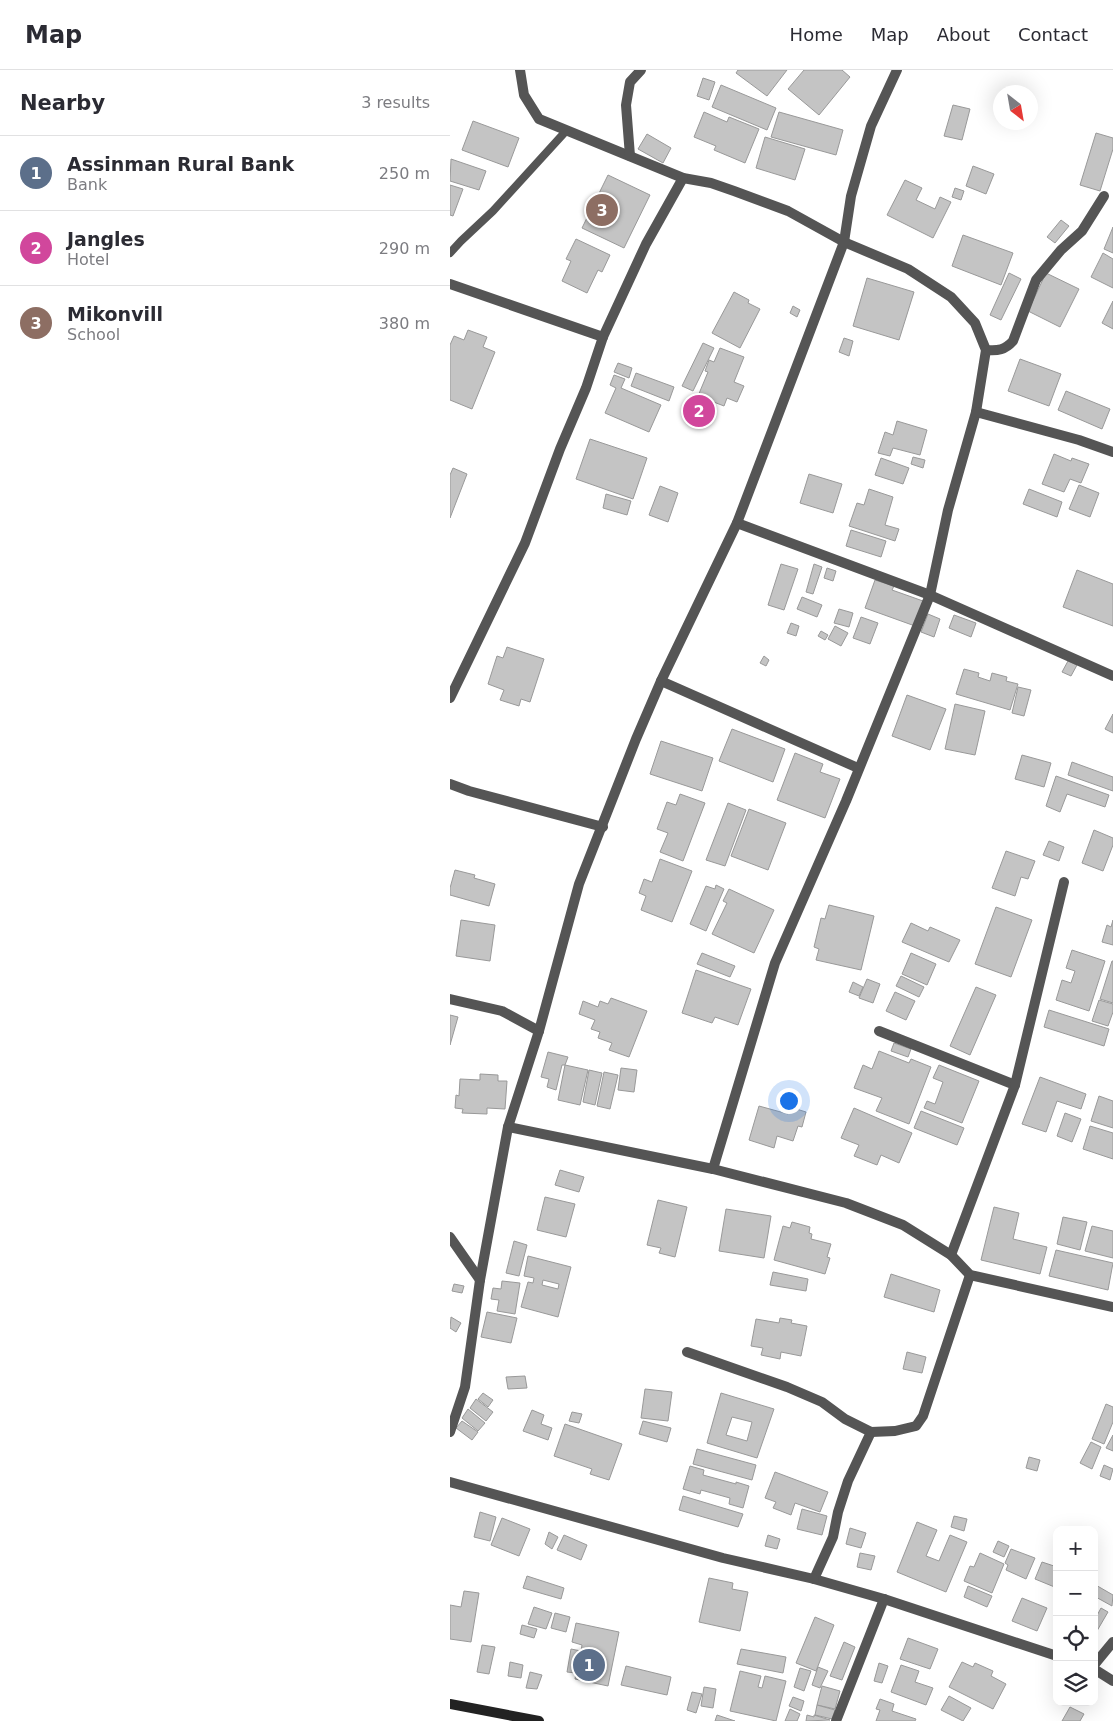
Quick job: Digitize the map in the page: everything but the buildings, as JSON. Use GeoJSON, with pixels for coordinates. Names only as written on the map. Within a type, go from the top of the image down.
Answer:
{"type":"FeatureCollection","features":[{"type":"Feature","properties":{"kind":"main road"},"geometry":{"type":"LineString","coordinates":[[450,1704],[539,1721]]}},
{"type":"Feature","properties":{"kind":"street"},"geometry":{"type":"LineString","coordinates":[[520,70],[524,95],[539,119],[566,132],[683,178],[734,191],[788,211],[844,242],[908,269],[951,298],[975,322],[986,350],[976,412],[948,510],[930,596],[846,801],[775,963],[713,1169]]}},
{"type":"Feature","properties":{"kind":"street"},"geometry":{"type":"LineString","coordinates":[[630,156],[626,105],[630,82],[641,70]]}},
{"type":"Feature","properties":{"kind":"street"},"geometry":{"type":"LineString","coordinates":[[450,1432],[465,1387],[480,1280],[508,1127],[539,1031],[579,884],[603,827],[636,738],[736,522],[844,242],[851,196],[871,126],[897,70]]}},
{"type":"Feature","properties":{"kind":"street"},"geometry":{"type":"LineString","coordinates":[[450,698],[525,543],[560,449],[586,388],[603,337],[646,244],[683,178]]}},
{"type":"Feature","properties":{"kind":"street"},"geometry":{"type":"LineString","coordinates":[[986,350],[996,351],[1006,348],[1013,341],[1036,280],[1061,250],[1082,231],[1104,196]]}},
{"type":"Feature","properties":{"kind":"street"},"geometry":{"type":"LineString","coordinates":[[450,284],[603,337]]}},
{"type":"Feature","properties":{"kind":"street"},"geometry":{"type":"LineString","coordinates":[[976,412],[1080,440],[1113,452]]}},
{"type":"Feature","properties":{"kind":"street"},"geometry":{"type":"LineString","coordinates":[[736,522],[930,596],[1113,676]]}},
{"type":"Feature","properties":{"kind":"street"},"geometry":{"type":"LineString","coordinates":[[661,681],[858,768]]}},
{"type":"Feature","properties":{"kind":"street"},"geometry":{"type":"LineString","coordinates":[[450,784],[469,791],[603,827]]}},
{"type":"Feature","properties":{"kind":"street"},"geometry":{"type":"LineString","coordinates":[[951,1255],[1015,1085],[1064,882]]}},
{"type":"Feature","properties":{"kind":"street"},"geometry":{"type":"LineString","coordinates":[[450,998],[502,1011],[539,1031]]}},
{"type":"Feature","properties":{"kind":"street"},"geometry":{"type":"LineString","coordinates":[[879,1031],[1015,1085]]}},
{"type":"Feature","properties":{"kind":"street"},"geometry":{"type":"LineString","coordinates":[[508,1127],[713,1169],[846,1203],[903,1225],[951,1255],[970,1276],[1113,1306]]}},
{"type":"Feature","properties":{"kind":"street"},"geometry":{"type":"LineString","coordinates":[[450,1237],[480,1280]]}},
{"type":"Feature","properties":{"kind":"street"},"geometry":{"type":"LineString","coordinates":[[687,1352],[787,1387],[822,1402],[845,1418],[871,1432],[895,1431],[916,1426],[923,1416],[970,1276]]}},
{"type":"Feature","properties":{"kind":"street"},"geometry":{"type":"LineString","coordinates":[[814,1579],[833,1537],[838,1512],[848,1481],[871,1432]]}},
{"type":"Feature","properties":{"kind":"street"},"geometry":{"type":"LineString","coordinates":[[450,1482],[722,1558],[814,1579],[884,1599],[1053,1655]]}},
{"type":"Feature","properties":{"kind":"street"},"geometry":{"type":"LineString","coordinates":[[836,1721],[884,1599]]}},
{"type":"Feature","properties":{"kind":"street"},"geometry":{"type":"LineString","coordinates":[[1097,1661],[1113,1642]]}},
{"type":"Feature","properties":{"kind":"street"},"geometry":{"type":"LineString","coordinates":[[1098,1672],[1113,1681]]}},
{"type":"Feature","properties":{"kind":"lane"},"geometry":{"type":"LineString","coordinates":[[450,253],[493,211],[566,132]]}},
{"type":"Feature","properties":{"kind":"place","name":"Mikonvill"},"geometry":{"type":"Point","coordinates":[602,210]}},
{"type":"Feature","properties":{"kind":"place","name":"Jangles"},"geometry":{"type":"Point","coordinates":[699,411]}},
{"type":"Feature","properties":{"kind":"place","name":"Assinman Rural Bank"},"geometry":{"type":"Point","coordinates":[589,1665]}}]}
